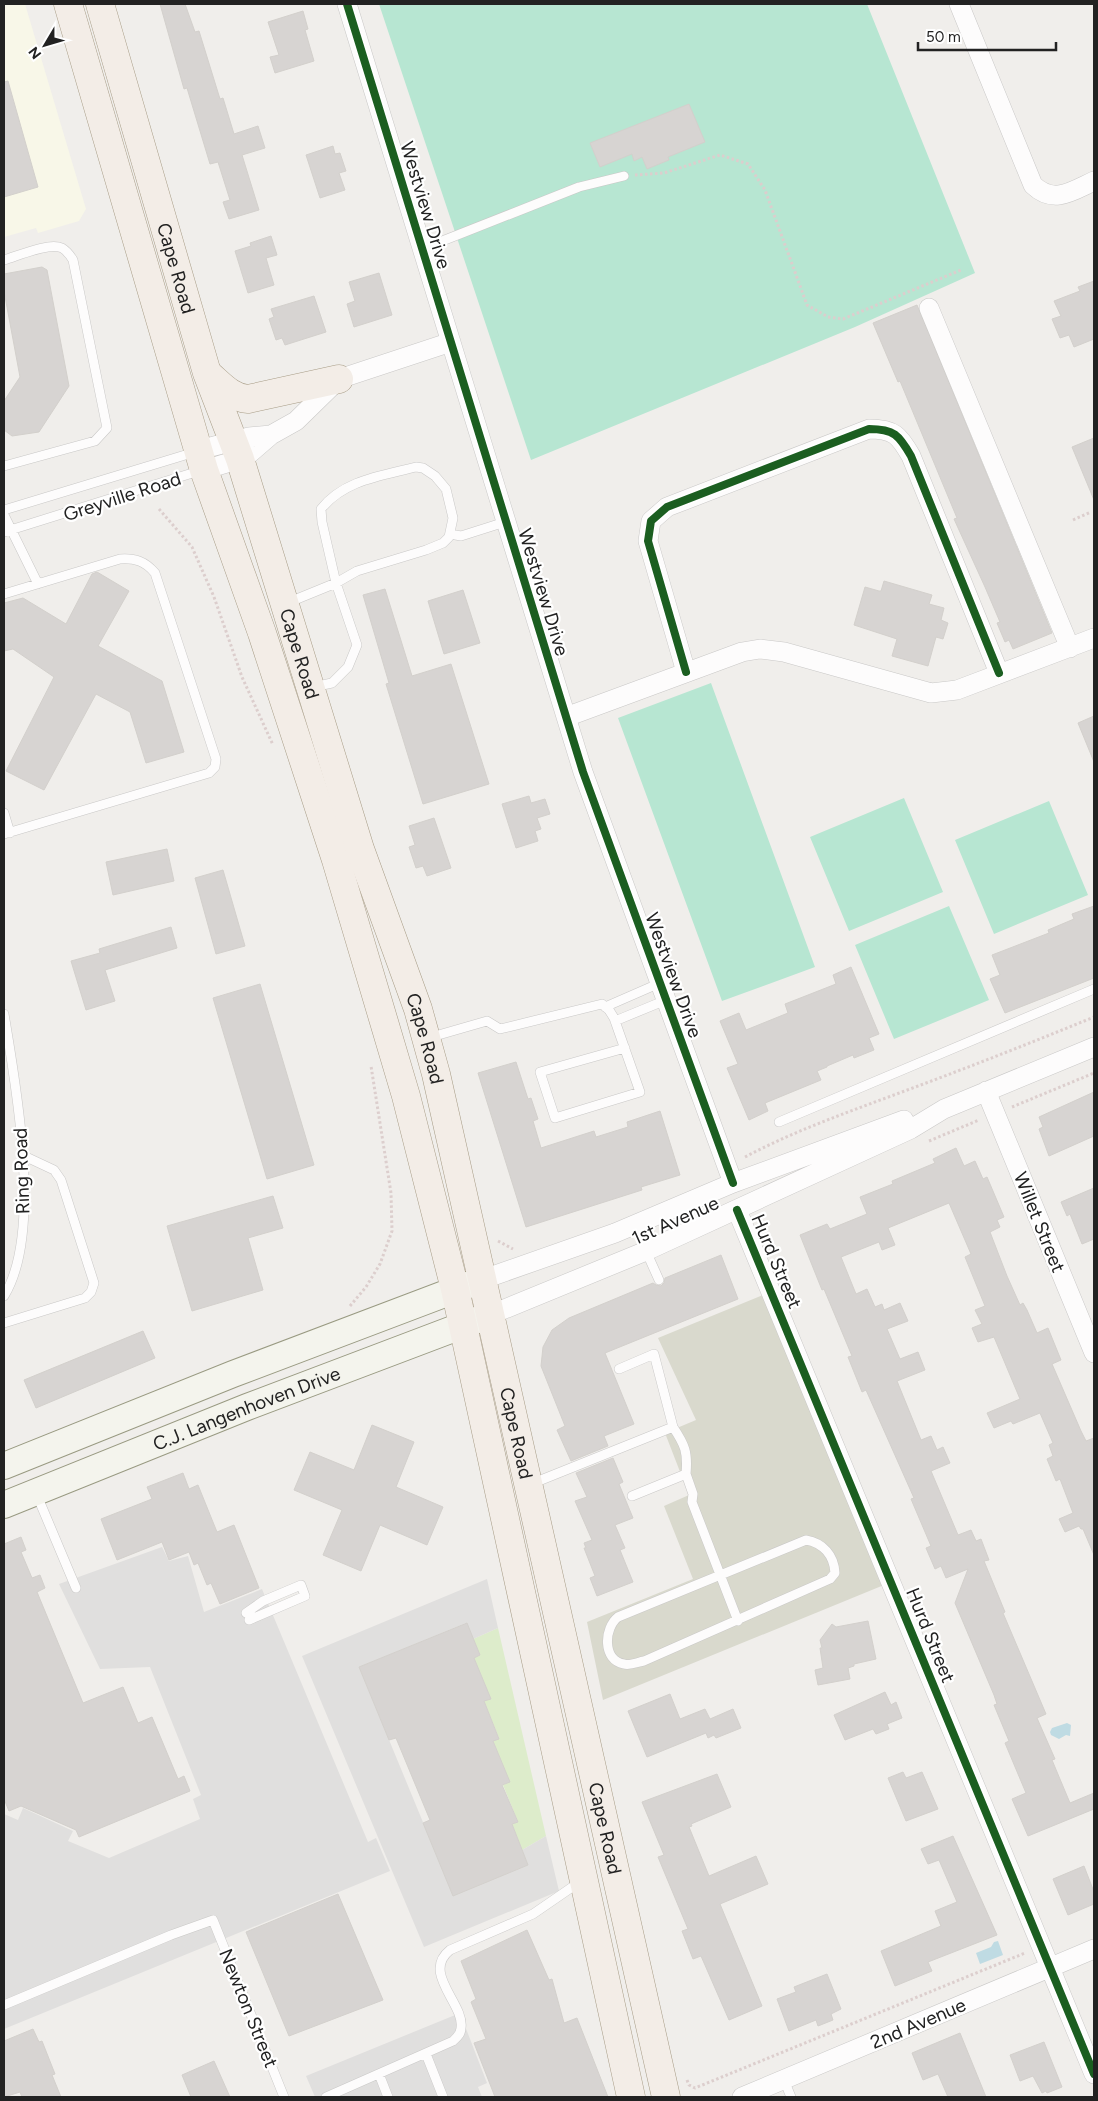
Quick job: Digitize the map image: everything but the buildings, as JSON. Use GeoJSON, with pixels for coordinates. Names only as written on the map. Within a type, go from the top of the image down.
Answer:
{"type":"FeatureCollection","features":[{"type":"Feature","properties":{"kind":"main road","name":"Cape Road"},"geometry":{"type":"LineString","coordinates":[[68,4],[202,460],[262,633],[336,860],[406,1096],[455,1289],[631,2097]]}},
{"type":"Feature","properties":{"kind":"main road","name":"Cape Road"},"geometry":{"type":"LineString","coordinates":[[100,4],[207,373],[236,450],[360,849],[418,1009],[436,1074],[666,2097]]}},
{"type":"Feature","properties":{"kind":"main road"},"geometry":{"type":"LineString","coordinates":[[207,373],[231,394],[248,399],[339,379]]}},
{"type":"Feature","properties":{"kind":"main road","name":"C.J. Langenhoven Drive"},"geometry":{"type":"LineString","coordinates":[[4,1466],[233,1374],[482,1280]]}},
{"type":"Feature","properties":{"kind":"main road","name":"C.J. Langenhoven Drive"},"geometry":{"type":"LineString","coordinates":[[4,1505],[247,1407],[490,1315]]}},
{"type":"Feature","properties":{"kind":"street","name":"Westview Drive"},"geometry":{"type":"LineString","coordinates":[[347,4],[583,772],[730,1175]]}},
{"type":"Feature","properties":{"kind":"street"},"geometry":{"type":"LineString","coordinates":[[959,4],[1033,185],[1040,192],[1050,196],[1060,195],[1094,181]]}},
{"type":"Feature","properties":{"kind":"street"},"geometry":{"type":"LineString","coordinates":[[929,308],[1070,648]]}},
{"type":"Feature","properties":{"kind":"street"},"geometry":{"type":"LineString","coordinates":[[339,379],[451,342]]}},
{"type":"Feature","properties":{"kind":"street","name":"Greyville Road"},"geometry":{"type":"LineString","coordinates":[[202,460],[236,450],[249,437],[271,435],[296,420],[339,379]]}},
{"type":"Feature","properties":{"kind":"street"},"geometry":{"type":"LineString","coordinates":[[686,672],[648,541],[651,521],[667,507],[869,429],[879,429],[895,434],[902,440],[911,456],[999,673]]}},
{"type":"Feature","properties":{"kind":"street"},"geometry":{"type":"LineString","coordinates":[[566,717],[742,652],[760,649],[784,652],[930,693],[957,690],[1094,638]]}},
{"type":"Feature","properties":{"kind":"street"},"geometry":{"type":"LineString","coordinates":[[944,1109],[1094,1047]]}},
{"type":"Feature","properties":{"kind":"street","name":"Willet Street"},"geometry":{"type":"LineString","coordinates":[[986,1091],[1094,1353]]}},
{"type":"Feature","properties":{"kind":"street","name":"1st Avenue"},"geometry":{"type":"LineString","coordinates":[[482,1280],[616,1233],[730,1175],[944,1109]]}},
{"type":"Feature","properties":{"kind":"street","name":"1st Avenue"},"geometry":{"type":"LineString","coordinates":[[490,1315],[646,1251],[737,1210],[918,1125],[944,1109]]}},
{"type":"Feature","properties":{"kind":"street","name":"Hurd Street"},"geometry":{"type":"LineString","coordinates":[[737,1210],[1094,2074]]}},
{"type":"Feature","properties":{"kind":"street","name":"2nd Avenue"},"geometry":{"type":"LineString","coordinates":[[742,2097],[787,2089],[1050,1967],[1094,1949]]}},
{"type":"Feature","properties":{"kind":"lane"},"geometry":{"type":"LineString","coordinates":[[422,249],[579,187],[624,176]]}},
{"type":"Feature","properties":{"kind":"lane"},"geometry":{"type":"LineString","coordinates":[[4,260],[56,247],[68,252],[73,260],[107,428],[95,441],[4,466]]}},
{"type":"Feature","properties":{"kind":"lane","name":"Greyville Road"},"geometry":{"type":"LineString","coordinates":[[4,510],[202,460]]}},
{"type":"Feature","properties":{"kind":"lane","name":"Greyville Road"},"geometry":{"type":"LineString","coordinates":[[7,531],[202,460]]}},
{"type":"Feature","properties":{"kind":"lane"},"geometry":{"type":"LineString","coordinates":[[285,604],[336,583],[357,570],[426,550],[443,543],[450,534],[453,518],[446,489],[435,476],[423,468],[416,467],[362,480],[346,487],[330,497],[321,509],[322,522],[336,583],[357,645],[348,667],[332,683],[310,688]]}},
{"type":"Feature","properties":{"kind":"lane"},"geometry":{"type":"LineString","coordinates":[[4,515],[7,531],[38,584]]}},
{"type":"Feature","properties":{"kind":"lane"},"geometry":{"type":"LineString","coordinates":[[450,534],[461,536],[505,522]]}},
{"type":"Feature","properties":{"kind":"lane"},"geometry":{"type":"LineString","coordinates":[[4,594],[120,559],[131,558],[149,566],[155,573],[216,759],[215,767],[209,773],[7,834],[4,813]]}},
{"type":"Feature","properties":{"kind":"lane"},"geometry":{"type":"LineString","coordinates":[[779,1122],[1094,989]]}},
{"type":"Feature","properties":{"kind":"lane"},"geometry":{"type":"LineString","coordinates":[[605,1007],[663,992]]}},
{"type":"Feature","properties":{"kind":"lane"},"geometry":{"type":"LineString","coordinates":[[615,1021],[663,992]]}},
{"type":"Feature","properties":{"kind":"lane"},"geometry":{"type":"LineString","coordinates":[[426,1039],[487,1021],[500,1029],[602,1004],[609,1010],[615,1021],[625,1048],[640,1092],[555,1118],[540,1072],[625,1048]]}},
{"type":"Feature","properties":{"kind":"lane","name":"Ring Road"},"geometry":{"type":"LineString","coordinates":[[4,1014],[19,1112],[24,1183],[23,1229],[19,1260],[4,1296]]}},
{"type":"Feature","properties":{"kind":"lane"},"geometry":{"type":"LineString","coordinates":[[4,1323],[85,1298],[91,1292],[94,1283],[61,1180],[54,1170],[22,1156]]}},
{"type":"Feature","properties":{"kind":"lane"},"geometry":{"type":"LineString","coordinates":[[646,1251],[659,1280]]}},
{"type":"Feature","properties":{"kind":"lane"},"geometry":{"type":"LineString","coordinates":[[619,1369],[654,1354],[672,1428],[684,1444],[688,1457],[686,1474],[693,1494],[692,1502],[738,1621]]}},
{"type":"Feature","properties":{"kind":"lane"},"geometry":{"type":"LineString","coordinates":[[528,1486],[672,1428]]}},
{"type":"Feature","properties":{"kind":"lane"},"geometry":{"type":"LineString","coordinates":[[632,1496],[686,1474]]}},
{"type":"Feature","properties":{"kind":"lane"},"geometry":{"type":"LineString","coordinates":[[35,1492],[76,1588]]}},
{"type":"Feature","properties":{"kind":"lane"},"geometry":{"type":"LineString","coordinates":[[806,1540],[817,1542],[828,1553],[834,1563],[835,1573],[830,1579],[644,1661],[627,1665],[620,1663],[613,1657],[608,1648],[607,1635],[610,1623],[618,1617],[720,1575],[806,1540]]}},
{"type":"Feature","properties":{"kind":"lane"},"geometry":{"type":"LineString","coordinates":[[301,1585],[305,1596],[247,1616],[263,1601],[301,1585]]}},
{"type":"Feature","properties":{"kind":"lane"},"geometry":{"type":"LineString","coordinates":[[326,2097],[338,2095],[453,2040],[460,2034],[462,2026],[445,1987],[439,1965],[442,1957],[450,1950],[533,1914],[583,1879]]}},
{"type":"Feature","properties":{"kind":"lane","name":"Newton Street"},"geometry":{"type":"LineString","coordinates":[[4,2004],[171,1935],[213,1920],[284,2097]]}},
{"type":"Feature","properties":{"kind":"lane"},"geometry":{"type":"LineString","coordinates":[[426,2054],[443,2097]]}},
{"type":"Feature","properties":{"kind":"lane"},"geometry":{"type":"LineString","coordinates":[[379,2074],[388,2097]]}},
{"type":"Feature","properties":{"kind":"path"},"geometry":{"type":"LineString","coordinates":[[624,176],[664,173],[720,155],[748,164],[765,190],[807,305],[828,318],[843,318],[961,270]]}},
{"type":"Feature","properties":{"kind":"path"},"geometry":{"type":"LineString","coordinates":[[159,509],[192,547],[214,597],[242,677],[275,750]]}},
{"type":"Feature","properties":{"kind":"path"},"geometry":{"type":"LineString","coordinates":[[1073,520],[1091,512]]}},
{"type":"Feature","properties":{"kind":"path"},"geometry":{"type":"LineString","coordinates":[[730,1175],[771,1144],[835,1117],[998,1056],[1094,1017]]}},
{"type":"Feature","properties":{"kind":"path"},"geometry":{"type":"LineString","coordinates":[[349,1307],[366,1287],[380,1264],[392,1231],[391,1193],[370,1061]]}},
{"type":"Feature","properties":{"kind":"path"},"geometry":{"type":"LineString","coordinates":[[498,1241],[512,1249],[520,1248]]}},
{"type":"Feature","properties":{"kind":"path"},"geometry":{"type":"LineString","coordinates":[[686,2075],[689,2085],[695,2088],[1041,1946]]}},
{"type":"Feature","properties":{"kind":"shaded area"},"geometry":{"type":"Polygon","coordinates":[[[4,4],[25,4],[86,209],[79,221],[38,233],[36,228],[4,237],[4,4]]]}},
{"type":"Feature","properties":{"kind":"shaded area"},"geometry":{"type":"Polygon","coordinates":[[[763,1295],[884,1585],[603,1700],[587,1622],[693,1579],[664,1506],[689,1495],[665,1433],[696,1420],[658,1338],[763,1295]]]}},
{"type":"Feature","properties":{"kind":"shaded area"},"geometry":{"type":"Polygon","coordinates":[[[162,1547],[169,1561],[188,1556],[204,1612],[262,1589],[368,1842],[376,1838],[390,1871],[4,2029],[4,1814],[18,1820],[23,1808],[73,1831],[68,1841],[109,1858],[200,1819],[193,1799],[201,1795],[150,1667],[100,1669],[59,1584],[162,1547]]]}},
{"type":"Feature","properties":{"kind":"shaded area"},"geometry":{"type":"Polygon","coordinates":[[[487,1579],[498,1628],[473,1639],[466,1623],[359,1667],[453,1895],[528,1865],[522,1850],[546,1836],[559,1891],[424,1947],[302,1656],[487,1579]]]}},
{"type":"Feature","properties":{"kind":"shaded area"},"geometry":{"type":"Polygon","coordinates":[[[460,2013],[487,2083],[478,2087],[482,2097],[315,2097],[306,2076],[460,2013]]]}},
{"type":"Feature","properties":{"kind":"green space"},"geometry":{"type":"Polygon","coordinates":[[[379,4],[867,4],[975,273],[855,327],[531,460],[379,4]]]}},
{"type":"Feature","properties":{"kind":"green space"},"geometry":{"type":"Polygon","coordinates":[[[711,683],[815,967],[722,1001],[618,718],[711,683]]]}},
{"type":"Feature","properties":{"kind":"green space"},"geometry":{"type":"Polygon","coordinates":[[[904,798],[943,892],[849,931],[810,837],[904,798]]]}},
{"type":"Feature","properties":{"kind":"green space"},"geometry":{"type":"Polygon","coordinates":[[[1049,801],[1088,895],[994,934],[955,840],[1049,801]]]}},
{"type":"Feature","properties":{"kind":"green space"},"geometry":{"type":"Polygon","coordinates":[[[949,906],[989,1000],[894,1039],[855,945],[949,906]]]}},
{"type":"Feature","properties":{"kind":"green space"},"geometry":{"type":"Polygon","coordinates":[[[498,1628],[546,1836],[522,1850],[512,1824],[518,1822],[503,1785],[509,1782],[493,1741],[499,1738],[484,1701],[490,1699],[474,1658],[480,1655],[473,1639],[498,1628]]]}},
{"type":"Feature","properties":{"kind":"water"},"geometry":{"type":"Polygon","coordinates":[[[1067,1723],[1071,1725],[1070,1736],[1066,1735],[1059,1739],[1051,1735],[1052,1728],[1067,1723]]]}},
{"type":"Feature","properties":{"kind":"water"},"geometry":{"type":"Polygon","coordinates":[[[998,1941],[1003,1955],[980,1964],[976,1953],[991,1947],[994,1942],[998,1941]]]}},
{"type":"Feature","properties":{"kind":"cycle path"},"geometry":{"type":"LineString","coordinates":[[347,4],[583,772],[733,1183]]}},
{"type":"Feature","properties":{"kind":"cycle path"},"geometry":{"type":"LineString","coordinates":[[686,672],[648,541],[651,521],[667,507],[869,429],[877,429],[890,432],[899,438],[911,456],[999,673]]}},
{"type":"Feature","properties":{"kind":"cycle path"},"geometry":{"type":"LineString","coordinates":[[737,1210],[1094,2074]]}}]}
